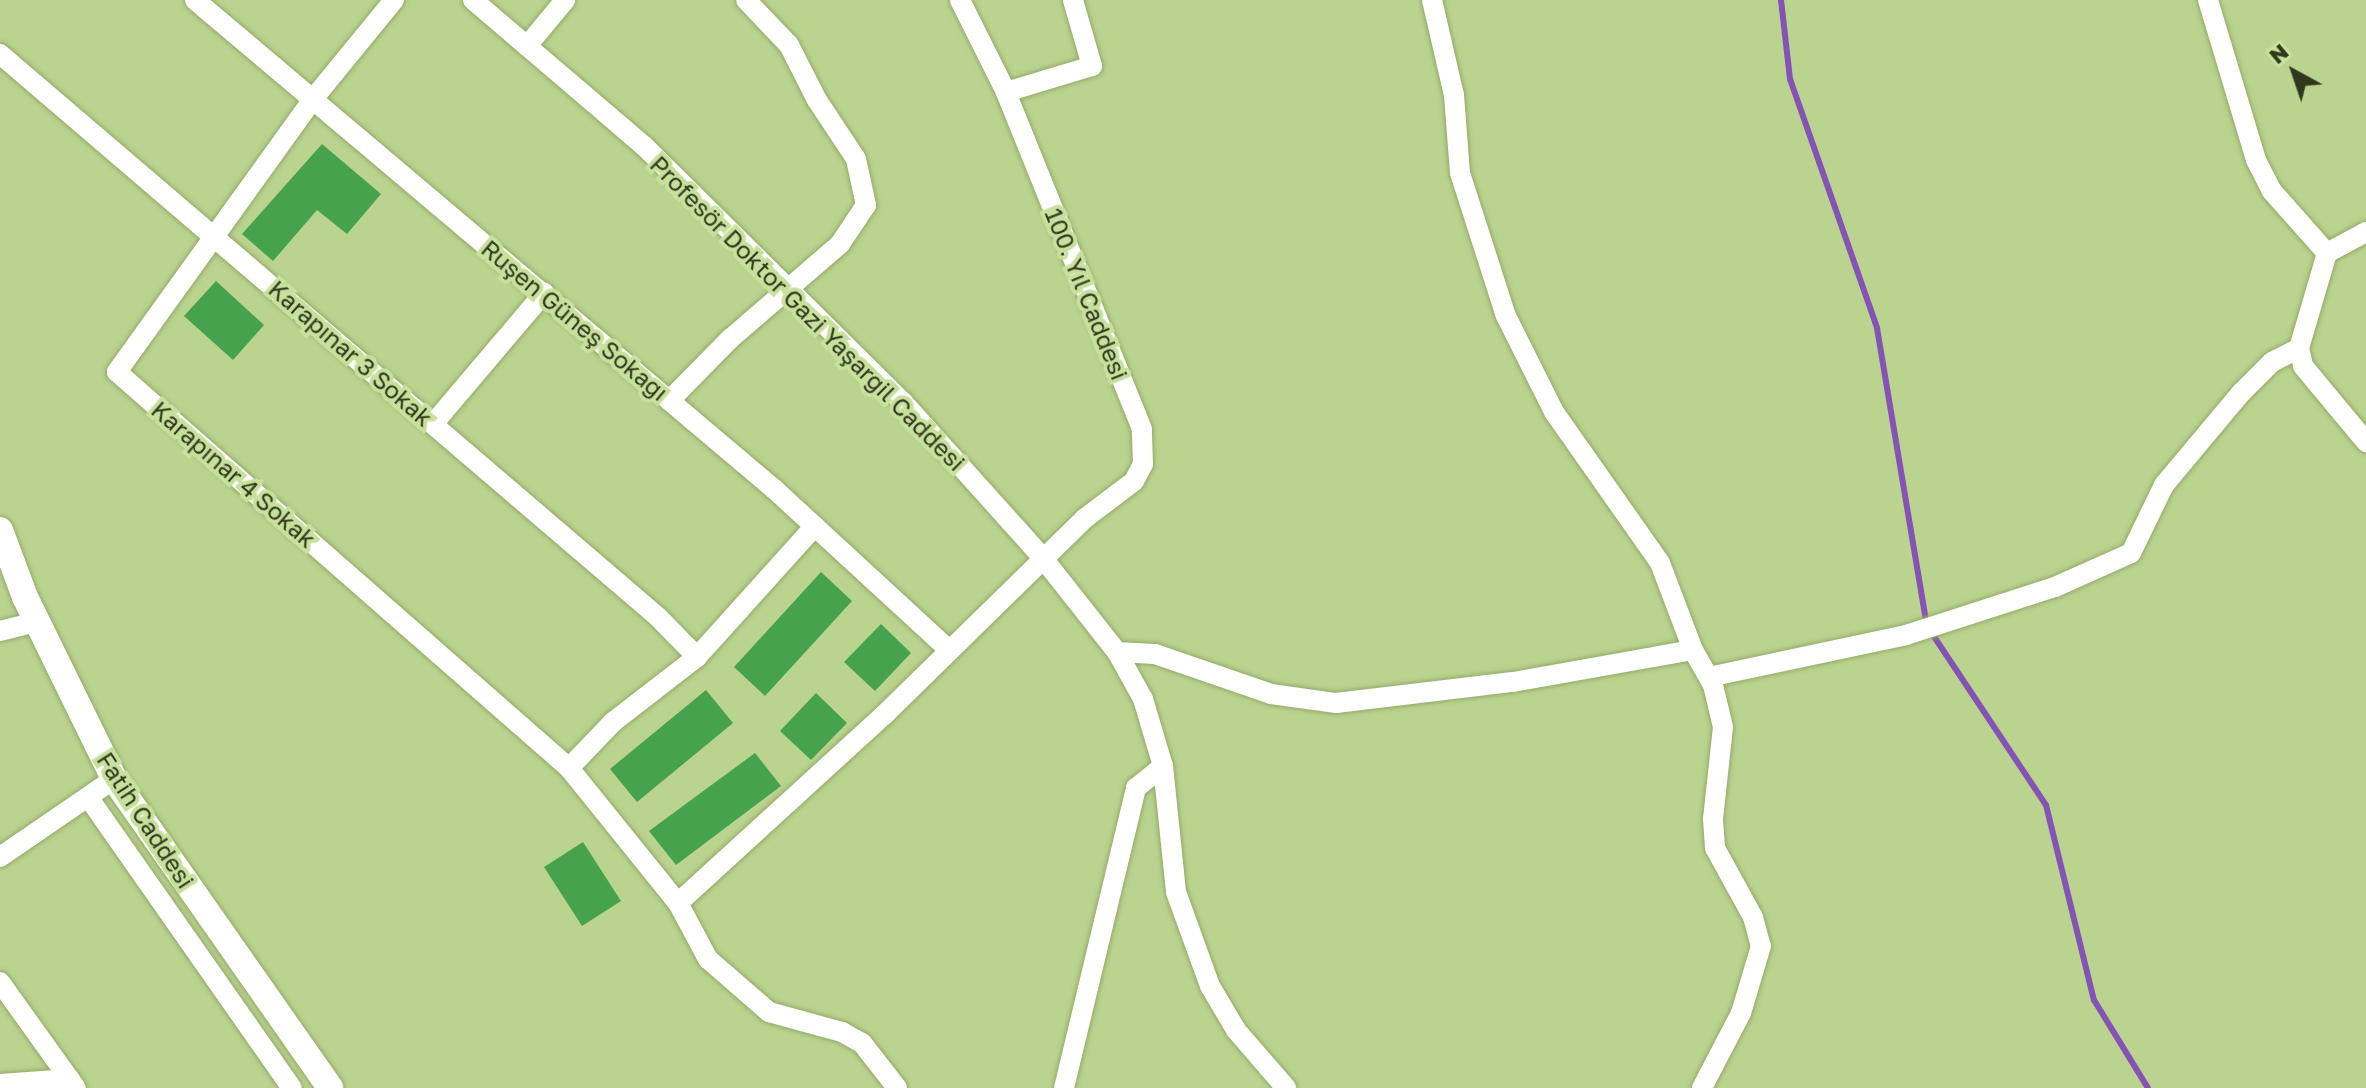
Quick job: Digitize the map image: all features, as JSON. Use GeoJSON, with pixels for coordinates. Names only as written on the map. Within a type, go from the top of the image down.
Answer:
{"type":"FeatureCollection","features":[{"type":"Feature","properties":{"kind":"main road","name":"Fatih Caddesi"},"geometry":{"type":"LineString","coordinates":[[0,530],[37,622],[114,779],[330,1088]]}},
{"type":"Feature","properties":{"kind":"street","name":"Ruşen Güneş Sokağı"},"geometry":{"type":"LineString","coordinates":[[195,0],[670,400],[815,526],[948,649]]}},
{"type":"Feature","properties":{"kind":"street","name":"Karapınar 4 Sokak"},"geometry":{"type":"LineString","coordinates":[[394,0],[313,99],[212,235],[117,372],[569,768],[678,903],[708,959],[769,1012],[842,1032],[862,1043],[897,1088]]}},
{"type":"Feature","properties":{"kind":"street","name":"Profesör Doktor Gazi Yaşargil Caddesi"},"geometry":{"type":"LineString","coordinates":[[473,0],[644,146],[903,402],[1042,557],[1117,652],[1143,699],[1163,766],[1176,892],[1210,986],[1236,1030],[1286,1088]]}},
{"type":"Feature","properties":{"kind":"street"},"geometry":{"type":"LineString","coordinates":[[527,46],[565,0]]}},
{"type":"Feature","properties":{"kind":"street"},"geometry":{"type":"LineString","coordinates":[[670,400],[730,339],[790,292],[840,244],[866,205],[856,159],[789,45],[746,0]]}},
{"type":"Feature","properties":{"kind":"street","name":"100. Yıl Caddesi"},"geometry":{"type":"LineString","coordinates":[[678,903],[884,715],[1042,557],[1134,481],[1145,450],[1142,429],[1006,92],[960,0]]}},
{"type":"Feature","properties":{"kind":"street"},"geometry":{"type":"LineString","coordinates":[[1006,92],[1092,66],[1073,0]]}},
{"type":"Feature","properties":{"kind":"street"},"geometry":{"type":"LineString","coordinates":[[1432,0],[1454,95],[1460,173],[1506,316],[1554,412],[1660,563],[1693,650],[1709,677],[1723,727],[1713,819],[1715,848],[1753,917],[1761,946],[1741,1013],[1702,1088]]}},
{"type":"Feature","properties":{"kind":"street"},"geometry":{"type":"LineString","coordinates":[[2208,0],[2256,160],[2279,201],[2327,253]]}},
{"type":"Feature","properties":{"kind":"street","name":"Karapınar 3 Sokak"},"geometry":{"type":"LineString","coordinates":[[0,54],[433,424],[697,657]]}},
{"type":"Feature","properties":{"kind":"street"},"geometry":{"type":"LineString","coordinates":[[2366,232],[2327,253],[2299,348],[2315,385],[2350,418],[2366,442]]}},
{"type":"Feature","properties":{"kind":"street"},"geometry":{"type":"LineString","coordinates":[[433,424],[544,293]]}},
{"type":"Feature","properties":{"kind":"street"},"geometry":{"type":"LineString","coordinates":[[1709,677],[1906,635],[1946,618],[2055,587],[2131,553],[2164,485],[2241,393],[2272,362],[2299,348]]}},
{"type":"Feature","properties":{"kind":"street"},"geometry":{"type":"LineString","coordinates":[[569,768],[613,722],[697,657],[815,526]]}},
{"type":"Feature","properties":{"kind":"street"},"geometry":{"type":"LineString","coordinates":[[0,631],[37,622]]}},
{"type":"Feature","properties":{"kind":"street"},"geometry":{"type":"LineString","coordinates":[[1117,652],[1155,654],[1271,694],[1336,703],[1513,682],[1693,650]]}},
{"type":"Feature","properties":{"kind":"street"},"geometry":{"type":"LineString","coordinates":[[1064,1088],[1136,788],[1163,766]]}},
{"type":"Feature","properties":{"kind":"street"},"geometry":{"type":"LineString","coordinates":[[0,857],[114,779]]}},
{"type":"Feature","properties":{"kind":"street"},"geometry":{"type":"LineString","coordinates":[[88,797],[292,1088]]}},
{"type":"Feature","properties":{"kind":"street"},"geometry":{"type":"LineString","coordinates":[[0,982],[73,1084]]}},
{"type":"Feature","properties":{"kind":"street"},"geometry":{"type":"LineString","coordinates":[[0,1084],[73,1084]]}},
{"type":"Feature","properties":{"kind":"building"},"geometry":{"type":"Polygon","coordinates":[[[322,144],[381,194],[347,234],[317,210],[273,261],[242,234],[322,144]]]}},
{"type":"Feature","properties":{"kind":"building"},"geometry":{"type":"Polygon","coordinates":[[[216,281],[264,325],[233,360],[184,316],[216,281]]]}},
{"type":"Feature","properties":{"kind":"building"},"geometry":{"type":"Polygon","coordinates":[[[821,572],[852,601],[765,696],[734,667],[821,572]]]}},
{"type":"Feature","properties":{"kind":"building"},"geometry":{"type":"Polygon","coordinates":[[[881,624],[911,653],[875,691],[844,662],[881,624]]]}},
{"type":"Feature","properties":{"kind":"building"},"geometry":{"type":"Polygon","coordinates":[[[706,690],[733,723],[637,802],[610,769],[706,690]]]}},
{"type":"Feature","properties":{"kind":"building"},"geometry":{"type":"Polygon","coordinates":[[[816,693],[847,723],[811,760],[780,731],[816,693]]]}},
{"type":"Feature","properties":{"kind":"building"},"geometry":{"type":"Polygon","coordinates":[[[755,753],[781,786],[676,865],[649,831],[755,753]]]}},
{"type":"Feature","properties":{"kind":"building"},"geometry":{"type":"Polygon","coordinates":[[[583,842],[621,901],[582,926],[544,867],[583,842]]]}},
{"type":"Feature","properties":{"kind":"waterway"},"geometry":{"type":"LineString","coordinates":[[1781,0],[1790,79],[1877,328],[1927,626],[2046,805],[2094,1000],[2148,1088]]}}]}
